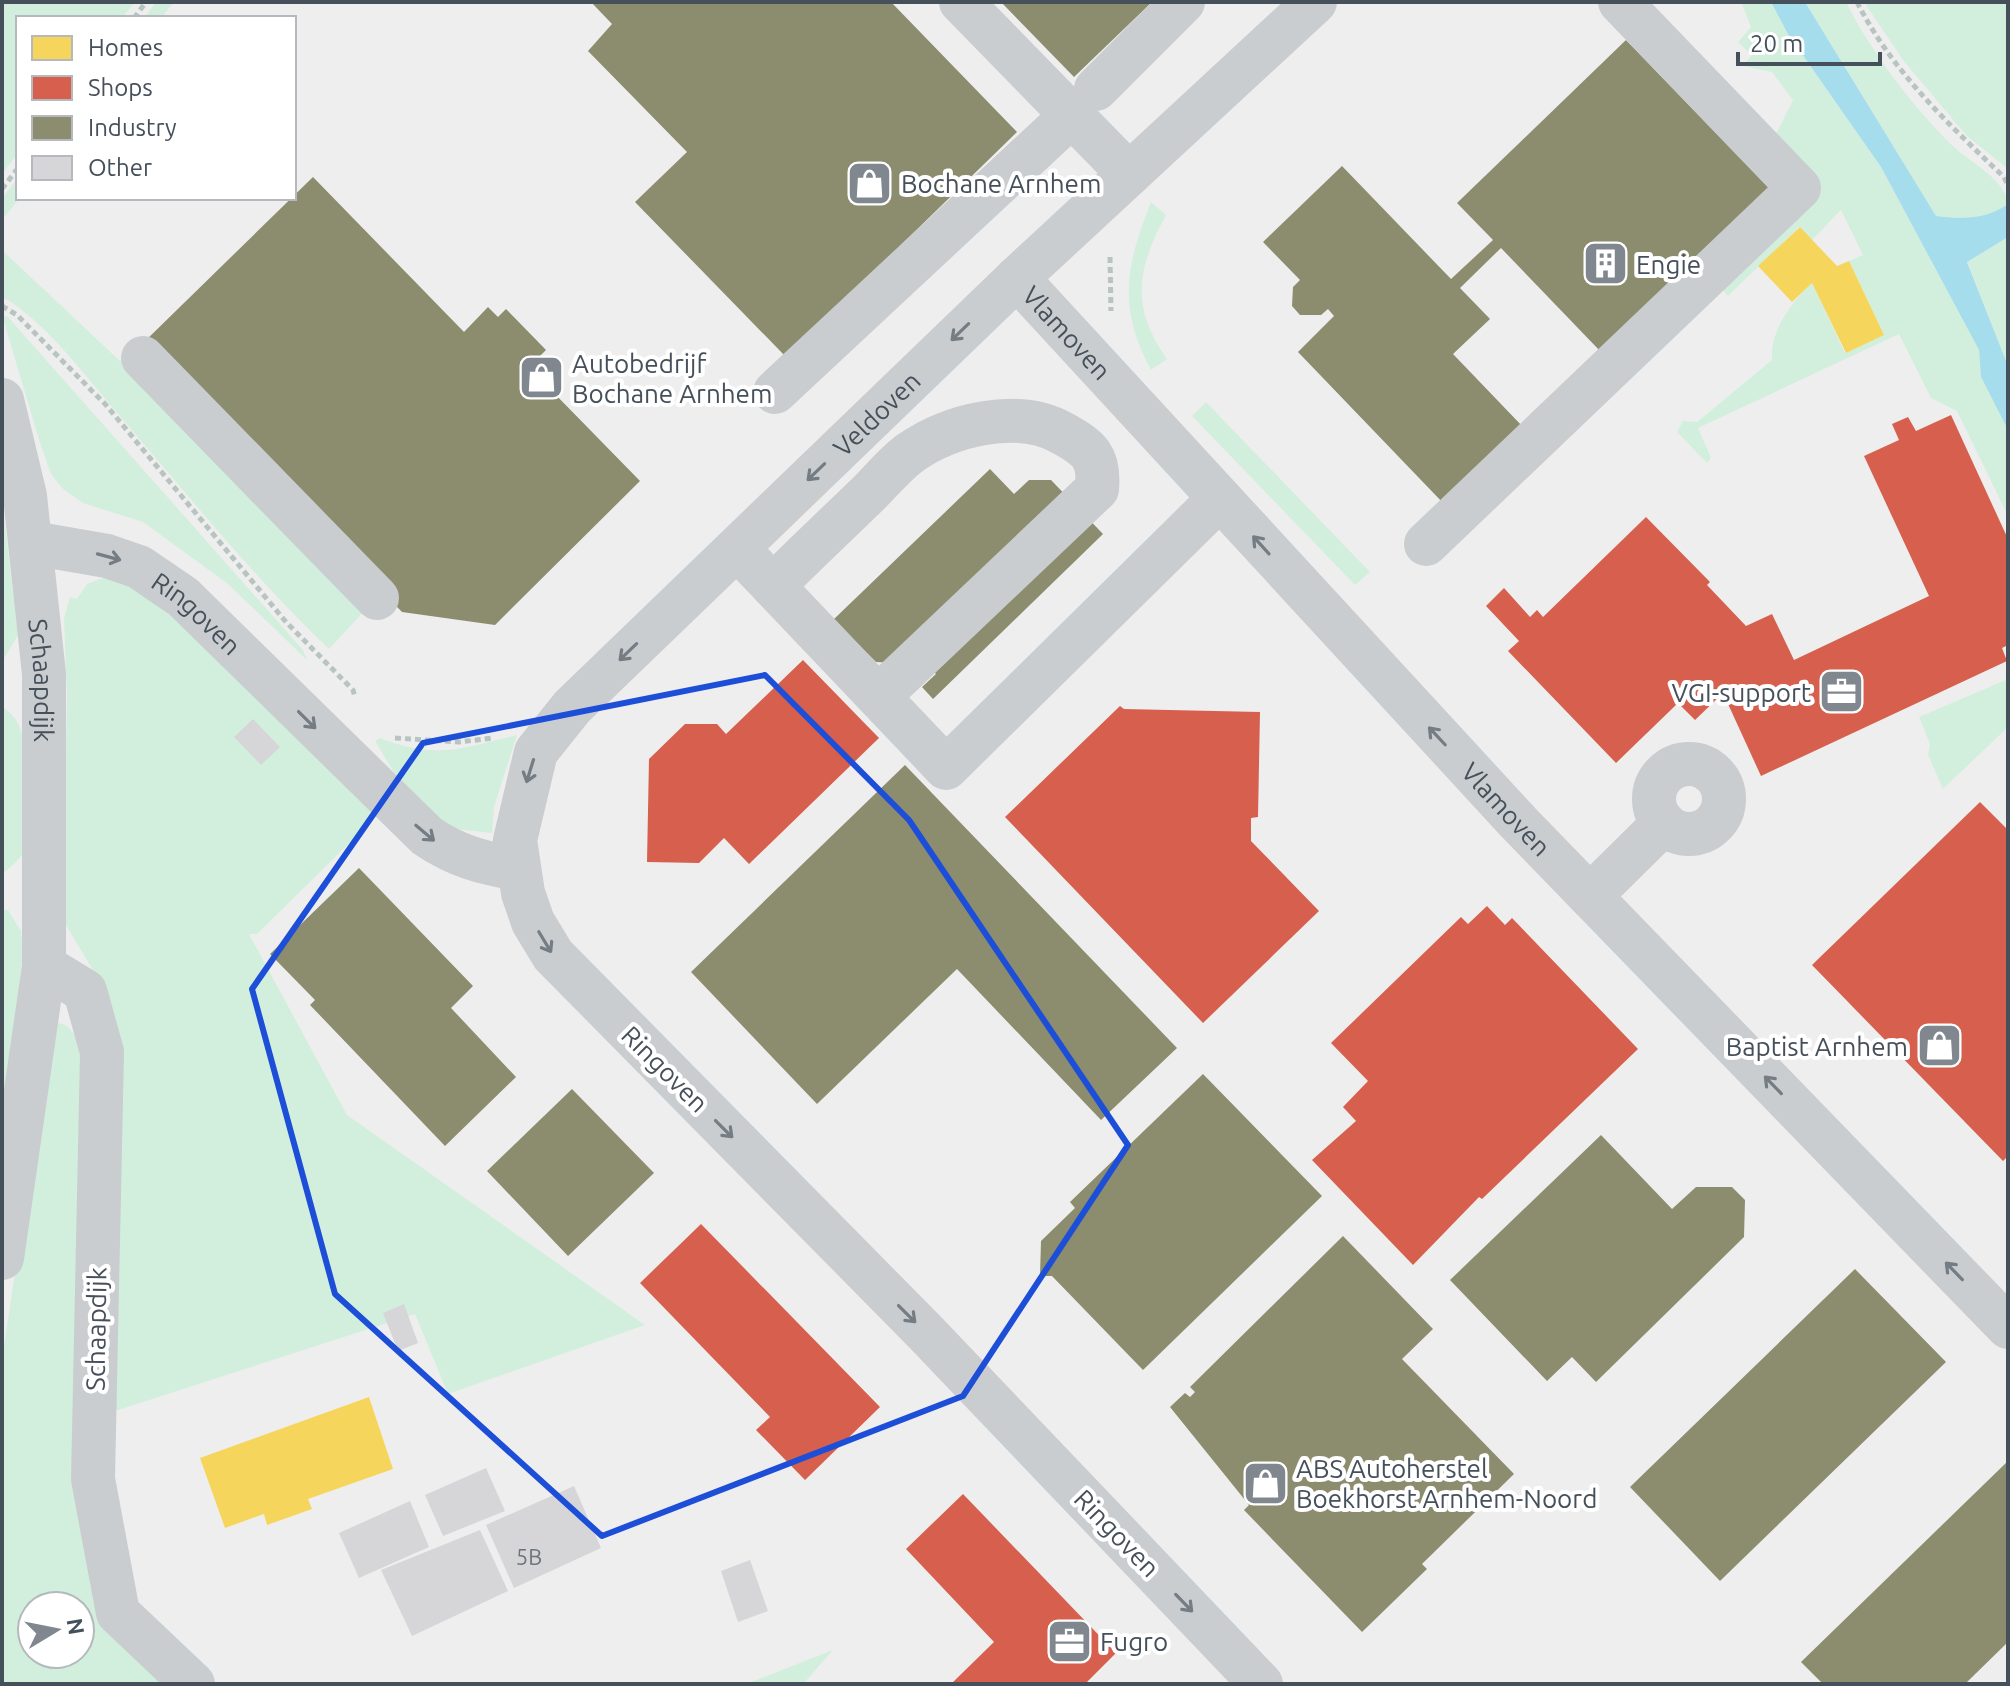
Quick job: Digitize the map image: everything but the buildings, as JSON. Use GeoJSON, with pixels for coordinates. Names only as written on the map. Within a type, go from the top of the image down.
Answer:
{"type":"FeatureCollection","features":[{"type":"Feature","properties":{"kind":"street"},"geometry":{"type":"LineString","coordinates":[[961,2],[1084,102],[1129,174]]}},
{"type":"Feature","properties":{"kind":"street"},"geometry":{"type":"LineString","coordinates":[[775,392],[1084,102],[1183,2]]}},
{"type":"Feature","properties":{"kind":"street","name":"Veldoven"},"geometry":{"type":"LineString","coordinates":[[518,869],[515,840],[536,752],[572,707],[1017,278],[1315,2]]}},
{"type":"Feature","properties":{"kind":"street"},"geometry":{"type":"LineString","coordinates":[[1426,544],[1799,188],[1620,2]]}},
{"type":"Feature","properties":{"kind":"street","name":"Vlamoven"},"geometry":{"type":"LineString","coordinates":[[1017,278],[1590,896],[2008,1327]]}},
{"type":"Feature","properties":{"kind":"street"},"geometry":{"type":"LineString","coordinates":[[143,358],[377,598]]}},
{"type":"Feature","properties":{"kind":"street","name":"Schaapdijk"},"geometry":{"type":"LineString","coordinates":[[2,400],[16,451],[32,543],[44,674],[44,966],[2,1258]]}},
{"type":"Feature","properties":{"kind":"street"},"geometry":{"type":"LineString","coordinates":[[773,586],[910,453],[978,422],[1014,420],[1053,428],[1078,442],[1094,457],[1099,468],[1097,489],[879,696]]}},
{"type":"Feature","properties":{"kind":"street"},"geometry":{"type":"LineString","coordinates":[[736,548],[946,768],[1219,499]]}},
{"type":"Feature","properties":{"kind":"street","name":"Ringoven"},"geometry":{"type":"LineString","coordinates":[[32,543],[107,556],[139,567],[183,597],[427,836],[448,851],[473,861],[518,869],[533,922],[553,955],[925,1332],[1261,1684]]}},
{"type":"Feature","properties":{"kind":"street"},"geometry":{"type":"LineString","coordinates":[[1590,896],[1664,823]]}},
{"type":"Feature","properties":{"kind":"street","name":"Schaapdijk"},"geometry":{"type":"LineString","coordinates":[[44,966],[85,991],[102,1052],[93,1479],[118,1613],[193,1684]]}},
{"type":"Feature","properties":{"kind":"path"},"geometry":{"type":"LineString","coordinates":[[1857,2],[1869,27],[1939,116],[2004,177],[2008,186]]}},
{"type":"Feature","properties":{"kind":"path"},"geometry":{"type":"LineString","coordinates":[[2,189],[16,171]]}},
{"type":"Feature","properties":{"kind":"path"},"geometry":{"type":"LineString","coordinates":[[1110,255],[1111,314]]}},
{"type":"Feature","properties":{"kind":"path"},"geometry":{"type":"LineString","coordinates":[[2,306],[17,315],[106,405],[286,622],[353,690],[357,702]]}},
{"type":"Feature","properties":{"kind":"highlighted area"},"geometry":{"type":"Polygon","coordinates":[[[765,675],[909,820],[1128,1145],[963,1396],[602,1536],[335,1294],[252,989],[423,743],[765,675]]]}},
{"type":"Feature","properties":{"kind":"green space"},"geometry":{"type":"Polygon","coordinates":[[[2,2],[135,2],[124,16],[16,16],[16,156],[2,174],[2,2]]]}},
{"type":"Feature","properties":{"kind":"green space"},"geometry":{"type":"Polygon","coordinates":[[[156,2],[174,2],[163,16],[146,16],[156,2]]]}},
{"type":"Feature","properties":{"kind":"green space"},"geometry":{"type":"Polygon","coordinates":[[[1741,2],[1771,2],[1788,34],[1881,167],[1979,350],[1981,377],[2008,430],[2008,516],[1957,411],[1931,398],[1899,334],[1698,428],[1711,458],[1707,463],[1677,432],[1683,421],[1697,422],[1772,360],[1774,338],[1783,318],[1812,283],[1845,353],[1884,335],[1849,261],[1863,255],[1841,210],[1812,240],[1799,227],[1728,296],[1719,286],[1776,134],[1793,100],[1772,72],[1743,66],[1752,55],[1738,42],[1751,27],[1741,2]]]}},
{"type":"Feature","properties":{"kind":"green space"},"geometry":{"type":"Polygon","coordinates":[[[1805,2],[1846,2],[1867,40],[1909,97],[1954,147],[1994,179],[2006,195],[2008,204],[1973,217],[1936,216],[1805,2]]]}},
{"type":"Feature","properties":{"kind":"green space"},"geometry":{"type":"Polygon","coordinates":[[[1864,2],[2008,2],[2008,169],[1966,135],[1903,60],[1864,2]]]}},
{"type":"Feature","properties":{"kind":"green space"},"geometry":{"type":"Polygon","coordinates":[[[16,180],[18,200],[2,220],[2,198],[16,180]]]}},
{"type":"Feature","properties":{"kind":"green space"},"geometry":{"type":"Polygon","coordinates":[[[1151,202],[1166,215],[1144,270],[1143,305],[1155,340],[1167,359],[1151,370],[1133,326],[1129,286],[1136,246],[1151,202]]]}},
{"type":"Feature","properties":{"kind":"green space"},"geometry":{"type":"Polygon","coordinates":[[[2008,237],[2008,366],[1967,261],[2008,237]]]}},
{"type":"Feature","properties":{"kind":"green space"},"geometry":{"type":"Polygon","coordinates":[[[2,250],[120,361],[128,355],[369,606],[329,649],[245,562],[62,348],[32,318],[2,297],[2,250]]]}},
{"type":"Feature","properties":{"kind":"green space"},"geometry":{"type":"Polygon","coordinates":[[[2,315],[8,317],[303,650],[307,660],[228,584],[143,522],[83,503],[63,489],[51,474],[40,443],[2,315]]]}},
{"type":"Feature","properties":{"kind":"green space"},"geometry":{"type":"Polygon","coordinates":[[[1206,402],[1370,572],[1355,585],[1192,416],[1206,402]]]}},
{"type":"Feature","properties":{"kind":"green space"},"geometry":{"type":"Polygon","coordinates":[[[2,499],[18,635],[2,662],[2,499]]]}},
{"type":"Feature","properties":{"kind":"green space"},"geometry":{"type":"Polygon","coordinates":[[[103,578],[131,588],[166,610],[205,641],[383,810],[257,934],[249,934],[347,1115],[645,1325],[448,1394],[415,1314],[109,1413],[97,977],[63,920],[67,696],[64,618],[70,597],[77,599],[87,584],[103,578]]]}},
{"type":"Feature","properties":{"kind":"green space"},"geometry":{"type":"Polygon","coordinates":[[[2008,679],[2008,727],[1943,789],[1928,755],[1930,744],[1919,717],[2008,679]]]}},
{"type":"Feature","properties":{"kind":"green space"},"geometry":{"type":"Polygon","coordinates":[[[2,706],[18,723],[23,740],[28,838],[25,850],[2,874],[2,706]]]}},
{"type":"Feature","properties":{"kind":"green space"},"geometry":{"type":"Polygon","coordinates":[[[517,735],[494,807],[492,833],[445,828],[393,771],[375,741],[380,738],[418,749],[449,750],[517,735]]]}},
{"type":"Feature","properties":{"kind":"green space"},"geometry":{"type":"Polygon","coordinates":[[[2,909],[8,910],[21,931],[23,954],[2,1115],[2,909]]]}},
{"type":"Feature","properties":{"kind":"green space"},"geometry":{"type":"Polygon","coordinates":[[[59,1023],[74,1034],[82,1065],[78,1443],[93,1590],[16,1590],[16,1670],[96,1670],[96,1596],[113,1626],[176,1684],[2,1684],[2,1359],[51,1034],[59,1023]]]}},
{"type":"Feature","properties":{"kind":"green space"},"geometry":{"type":"Polygon","coordinates":[[[833,1650],[803,1684],[746,1684],[833,1650]]]}},
{"type":"Feature","properties":{"kind":"water"},"geometry":{"type":"Polygon","coordinates":[[[1771,2],[1805,2],[1936,216],[1973,217],[2008,204],[2008,237],[1967,262],[2008,366],[2008,430],[1981,377],[1979,350],[1881,167],[1788,34],[1771,2]]]}},
{"type":"Feature","properties":{"kind":"place","name":"Bochane Arnhem"},"geometry":{"type":"Point","coordinates":[870,183]}},
{"type":"Feature","properties":{"kind":"place","name":"Engie"},"geometry":{"type":"Point","coordinates":[1605,264]}},
{"type":"Feature","properties":{"kind":"place","name":"Autobedrijf Bochane Arnhem"},"geometry":{"type":"Point","coordinates":[541,378]}},
{"type":"Feature","properties":{"kind":"place","name":"VGI-support"},"geometry":{"type":"Point","coordinates":[1842,692]}},
{"type":"Feature","properties":{"kind":"place","name":"Baptist Arnhem"},"geometry":{"type":"Point","coordinates":[1939,1046]}},
{"type":"Feature","properties":{"kind":"place","name":"ABS Autoherstel Boekhorst Arnhem-Noord"},"geometry":{"type":"Point","coordinates":[1265,1483]}},
{"type":"Feature","properties":{"kind":"place","name":"Fugro"},"geometry":{"type":"Point","coordinates":[1069,1641]}}]}
